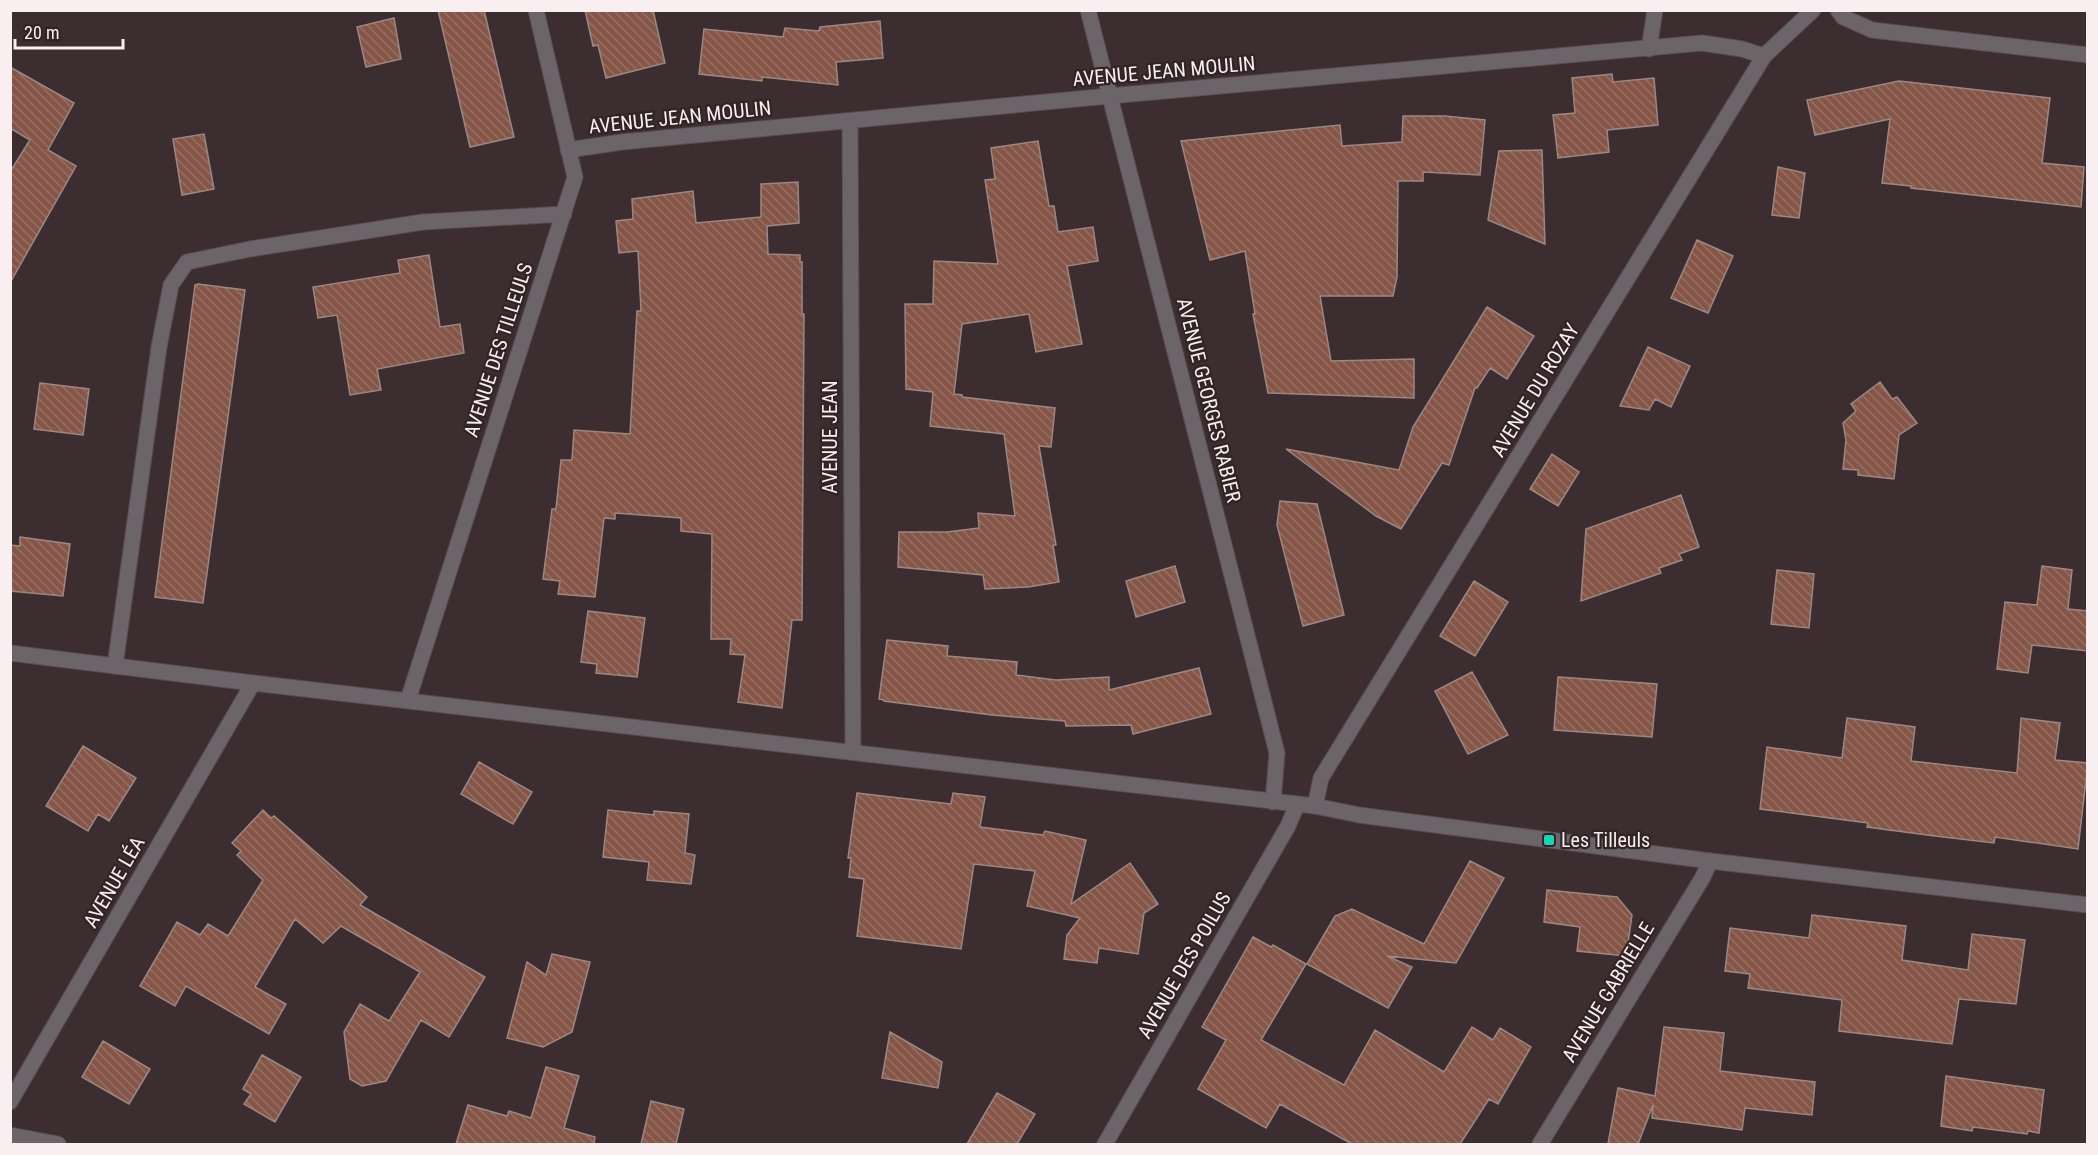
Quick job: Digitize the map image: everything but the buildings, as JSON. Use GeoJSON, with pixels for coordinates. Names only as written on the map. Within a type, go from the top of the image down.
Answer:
{"type":"FeatureCollection","features":[{"type":"Feature","properties":{"kind":"street","name":"AVENUE DES TILLEULS"},"geometry":{"type":"LineString","coordinates":[[408,700],[575,177],[536,10]]}},
{"type":"Feature","properties":{"kind":"street","name":"AVENUE GEORGES RABIER"},"geometry":{"type":"LineString","coordinates":[[1088,10],[1277,753],[1273,802]]}},
{"type":"Feature","properties":{"kind":"street"},"geometry":{"type":"LineString","coordinates":[[1649,49],[1655,10]]}},
{"type":"Feature","properties":{"kind":"street","name":"AVENUE DU ROZAY"},"geometry":{"type":"LineString","coordinates":[[1315,806],[1322,778],[1764,56],[1813,10]]}},
{"type":"Feature","properties":{"kind":"street"},"geometry":{"type":"LineString","coordinates":[[1838,10],[1843,17],[1872,30],[2088,55]]}},
{"type":"Feature","properties":{"kind":"street","name":"AVENUE JEAN MOULIN"},"geometry":{"type":"LineString","coordinates":[[568,150],[622,142],[1109,96],[1702,43],[1742,49],[1764,56]]}},
{"type":"Feature","properties":{"kind":"street","name":"AVENUE JEAN"},"geometry":{"type":"LineString","coordinates":[[850,121],[853,752]]}},
{"type":"Feature","properties":{"kind":"street"},"geometry":{"type":"LineString","coordinates":[[115,666],[159,347],[171,285],[187,262],[250,249],[423,222],[564,214]]}},
{"type":"Feature","properties":{"kind":"street"},"geometry":{"type":"LineString","coordinates":[[10,653],[1315,806],[1359,815],[1710,861],[2088,905]]}},
{"type":"Feature","properties":{"kind":"street","name":"AVENUE LÉA"},"geometry":{"type":"LineString","coordinates":[[10,1102],[253,683]]}},
{"type":"Feature","properties":{"kind":"street","name":"AVENUE DES POILUS"},"geometry":{"type":"LineString","coordinates":[[1104,1144],[1298,805]]}},
{"type":"Feature","properties":{"kind":"street","name":"AVENUE GABRIELLE"},"geometry":{"type":"LineString","coordinates":[[1540,1144],[1703,877],[1710,861]]}},
{"type":"Feature","properties":{"kind":"street"},"geometry":{"type":"LineString","coordinates":[[10,1135],[58,1144]]}},
{"type":"Feature","properties":{"kind":"place","name":"Les Tilleuls"},"geometry":{"type":"Point","coordinates":[1549,840]}}]}
